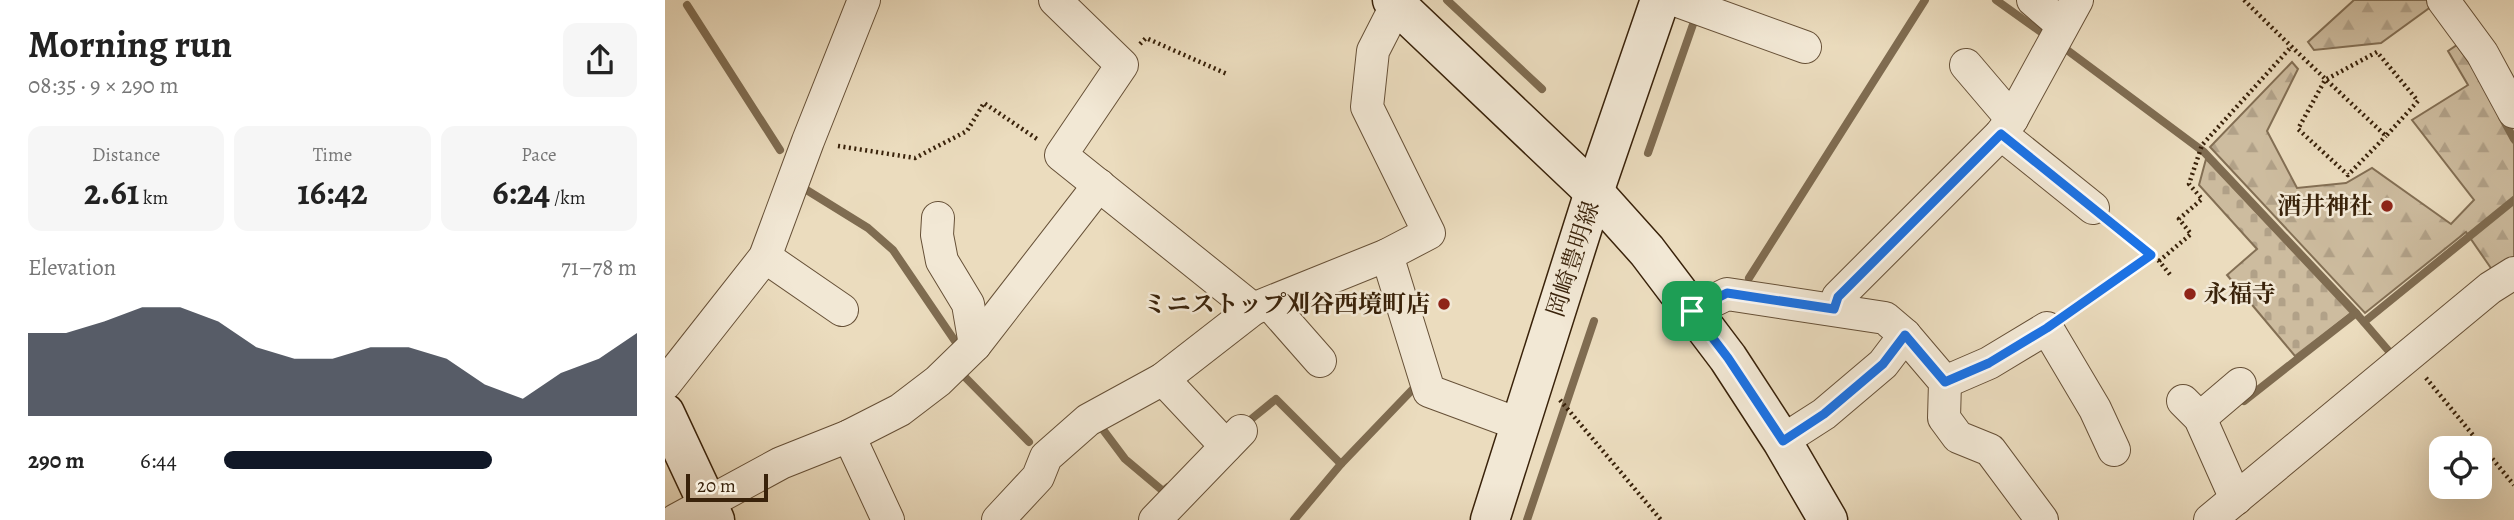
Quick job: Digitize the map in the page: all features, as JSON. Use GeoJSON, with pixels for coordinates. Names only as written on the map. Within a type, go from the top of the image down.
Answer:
{"type":"FeatureCollection","features":[{"type":"Feature","properties":{"kind":"street"},"geometry":{"type":"LineString","coordinates":[[665,384],[765,257],[864,0]]}},
{"type":"Feature","properties":{"kind":"street"},"geometry":{"type":"LineString","coordinates":[[1055,0],[1122,65],[1061,155],[1261,306],[1320,361]]}},
{"type":"Feature","properties":{"kind":"street","name":"岡崎豊明線"},"geometry":{"type":"LineString","coordinates":[[1490,520],[1594,192],[1660,0]]}},
{"type":"Feature","properties":{"kind":"street"},"geometry":{"type":"LineString","coordinates":[[1675,0],[1805,47]]}},
{"type":"Feature","properties":{"kind":"street"},"geometry":{"type":"LineString","coordinates":[[1834,309],[1838,297],[2007,126],[2067,17],[2033,0]]}},
{"type":"Feature","properties":{"kind":"street"},"geometry":{"type":"LineString","coordinates":[[2443,0],[2482,53],[2514,112]]}},
{"type":"Feature","properties":{"kind":"street"},"geometry":{"type":"LineString","coordinates":[[1006,518],[1038,477],[1046,457],[1088,420],[1163,379],[1261,306],[1387,255],[1429,233],[1367,107],[1373,51],[1394,2],[1594,192],[1647,251],[1728,358],[1783,441],[1828,520]]}},
{"type":"Feature","properties":{"kind":"street"},"geometry":{"type":"LineString","coordinates":[[1966,65],[2007,126],[2093,208]]}},
{"type":"Feature","properties":{"kind":"street"},"geometry":{"type":"LineString","coordinates":[[665,413],[699,514],[781,463],[849,436],[900,410],[943,376],[975,346],[1100,185]]}},
{"type":"Feature","properties":{"kind":"street"},"geometry":{"type":"LineString","coordinates":[[938,218],[937,235],[942,261],[968,304],[975,346]]}},
{"type":"Feature","properties":{"kind":"street"},"geometry":{"type":"LineString","coordinates":[[1387,255],[1429,391],[1521,425]]}},
{"type":"Feature","properties":{"kind":"street"},"geometry":{"type":"LineString","coordinates":[[765,257],[842,310]]}},
{"type":"Feature","properties":{"kind":"street"},"geometry":{"type":"LineString","coordinates":[[2210,520],[2490,288],[2514,273]]}},
{"type":"Feature","properties":{"kind":"street"},"geometry":{"type":"LineString","coordinates":[[1692,311],[1727,293],[1885,318],[1905,335],[1945,382],[1944,418],[1958,437],[1990,450],[2042,520]]}},
{"type":"Feature","properties":{"kind":"street"},"geometry":{"type":"LineString","coordinates":[[1945,382],[1989,363],[2047,328],[2095,409],[2114,450]]}},
{"type":"Feature","properties":{"kind":"street"},"geometry":{"type":"LineString","coordinates":[[1783,441],[1824,414],[1883,364],[1905,335]]}},
{"type":"Feature","properties":{"kind":"street"},"geometry":{"type":"LineString","coordinates":[[1154,520],[1233,438],[1163,379]]}},
{"type":"Feature","properties":{"kind":"street"},"geometry":{"type":"LineString","coordinates":[[2236,499],[2191,410],[2239,384]]}},
{"type":"Feature","properties":{"kind":"street"},"geometry":{"type":"LineString","coordinates":[[849,436],[888,520]]}},
{"type":"Feature","properties":{"kind":"path"},"geometry":{"type":"LineString","coordinates":[[2244,0],[2386,136]]}},
{"type":"Feature","properties":{"kind":"path"},"geometry":{"type":"LineString","coordinates":[[1122,65],[1146,38],[1227,74]]}},
{"type":"Feature","properties":{"kind":"path"},"geometry":{"type":"LineString","coordinates":[[2159,261],[2191,234],[2179,219],[2202,199],[2189,184],[2202,145],[2291,47]]}},
{"type":"Feature","properties":{"kind":"path"},"geometry":{"type":"LineString","coordinates":[[2377,52],[2418,101],[2348,175],[2298,129],[2325,80],[2377,52]]}},
{"type":"Feature","properties":{"kind":"path"},"geometry":{"type":"LineString","coordinates":[[808,141],[915,158],[967,131],[984,103],[1061,155]]}},
{"type":"Feature","properties":{"kind":"path"},"geometry":{"type":"LineString","coordinates":[[2093,208],[2159,261],[2172,277]]}},
{"type":"Feature","properties":{"kind":"path"},"geometry":{"type":"LineString","coordinates":[[2047,328],[2151,255]]}},
{"type":"Feature","properties":{"kind":"path"},"geometry":{"type":"LineString","coordinates":[[2408,356],[2514,485]]}},
{"type":"Feature","properties":{"kind":"path"},"geometry":{"type":"LineString","coordinates":[[1532,386],[1559,398],[1661,520]]}},
{"type":"Feature","properties":{"kind":"green space"},"geometry":{"type":"Polygon","coordinates":[[[2354,0],[2428,0],[2432,6],[2381,43],[2314,50],[2308,42],[2354,0]]]}},
{"type":"Feature","properties":{"kind":"green space"},"geometry":{"type":"Polygon","coordinates":[[[2457,45],[2477,74],[2514,144],[2514,262],[2495,274],[2466,232],[2365,313],[2210,147],[2292,62],[2298,69],[2267,131],[2297,188],[2346,183],[2372,168],[2451,224],[2474,200],[2412,120],[2468,85],[2448,51],[2457,45]]]}},
{"type":"Feature","properties":{"kind":"green space"},"geometry":{"type":"Polygon","coordinates":[[[2206,159],[2351,313],[2295,356],[2227,275],[2257,249],[2199,185],[2206,159]]]}},
{"type":"Feature","properties":{"kind":"waterway"},"geometry":{"type":"LineString","coordinates":[[1447,0],[1542,89]]}},
{"type":"Feature","properties":{"kind":"waterway"},"geometry":{"type":"LineString","coordinates":[[1749,278],[1925,0]]}},
{"type":"Feature","properties":{"kind":"waterway"},"geometry":{"type":"LineString","coordinates":[[1996,0],[2048,37]]}},
{"type":"Feature","properties":{"kind":"waterway"},"geometry":{"type":"LineString","coordinates":[[687,5],[780,150]]}},
{"type":"Feature","properties":{"kind":"waterway"},"geometry":{"type":"LineString","coordinates":[[1648,153],[1697,13]]}},
{"type":"Feature","properties":{"kind":"waterway"},"geometry":{"type":"LineString","coordinates":[[2059,44],[2204,152],[2393,356]]}},
{"type":"Feature","properties":{"kind":"waterway"},"geometry":{"type":"LineString","coordinates":[[2502,117],[2514,139]]}},
{"type":"Feature","properties":{"kind":"waterway"},"geometry":{"type":"LineString","coordinates":[[805,189],[868,228],[893,250],[957,344],[958,352]]}},
{"type":"Feature","properties":{"kind":"waterway"},"geometry":{"type":"LineString","coordinates":[[2364,322],[2514,200]]}},
{"type":"Feature","properties":{"kind":"waterway"},"geometry":{"type":"LineString","coordinates":[[2244,401],[2356,313]]}},
{"type":"Feature","properties":{"kind":"waterway"},"geometry":{"type":"LineString","coordinates":[[1527,520],[1594,321]]}},
{"type":"Feature","properties":{"kind":"waterway"},"geometry":{"type":"LineString","coordinates":[[960,372],[1029,442]]}},
{"type":"Feature","properties":{"kind":"waterway"},"geometry":{"type":"LineString","coordinates":[[1244,425],[1276,399],[1341,464],[1412,390]]}},
{"type":"Feature","properties":{"kind":"waterway"},"geometry":{"type":"LineString","coordinates":[[1098,423],[1125,459],[1163,491],[1168,487]]}},
{"type":"Feature","properties":{"kind":"waterway"},"geometry":{"type":"LineString","coordinates":[[1294,520],[1341,464]]}},
{"type":"Feature","properties":{"kind":"place","name":"酒井神社"},"geometry":{"type":"Point","coordinates":[2387,206]}},
{"type":"Feature","properties":{"kind":"place","name":"永福寺"},"geometry":{"type":"Point","coordinates":[2190,294]}},
{"type":"Feature","properties":{"kind":"place","name":"ミニストップ刈谷西境町店"},"geometry":{"type":"Point","coordinates":[1444,304]}},
{"type":"Feature","properties":{"kind":"route"},"geometry":{"type":"LineString","coordinates":[[2001,134],[2151,255],[2047,328],[1989,363],[1945,382],[1905,335],[1883,364],[1824,414],[1783,441],[1728,358],[1692,311],[1727,293],[1834,309],[1838,297],[2001,134]]}}]}
